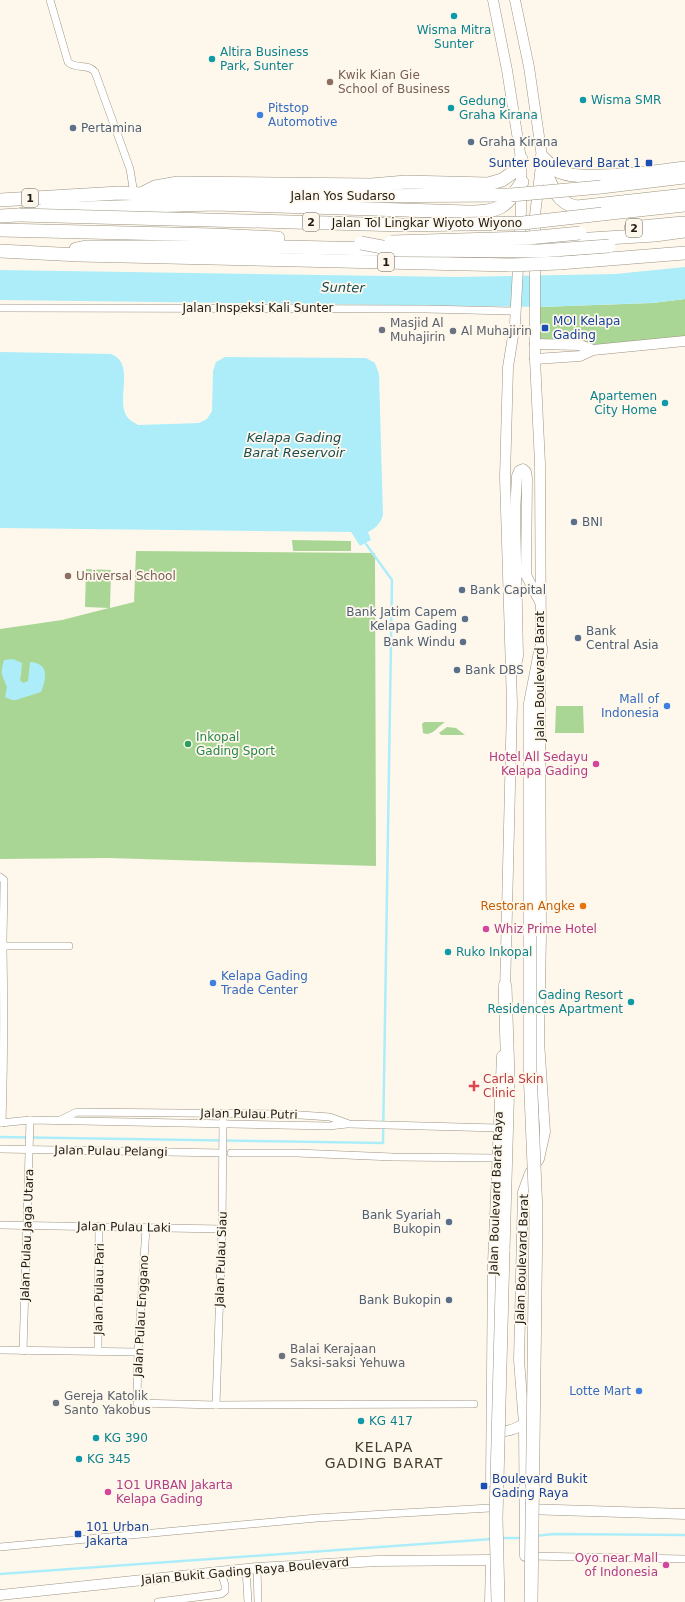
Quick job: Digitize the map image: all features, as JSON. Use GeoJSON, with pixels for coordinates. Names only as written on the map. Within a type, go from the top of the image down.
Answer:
{"type":"FeatureCollection","features":[{"type":"Feature","properties":{"kind":"highway"},"geometry":{"type":"LineString","coordinates":[[137,194],[155,187],[178,183],[371,185],[406,182],[488,184],[502,180],[512,172],[522,159]]}},
{"type":"Feature","properties":{"kind":"highway"},"geometry":{"type":"LineString","coordinates":[[542,160],[559,171],[583,175],[620,175],[685,168]]}},
{"type":"Feature","properties":{"kind":"highway"},"geometry":{"type":"LineString","coordinates":[[542,160],[549,180],[562,200],[568,206],[577,207],[685,195]]}},
{"type":"Feature","properties":{"kind":"highway","name":"Jalan Yos Sudarso"},"geometry":{"type":"LineString","coordinates":[[0,200],[103,193],[329,196],[511,195],[685,177]]}},
{"type":"Feature","properties":{"kind":"highway"},"geometry":{"type":"LineString","coordinates":[[19,215],[51,209],[214,204],[489,212],[503,207],[511,199],[522,182]]}},
{"type":"Feature","properties":{"kind":"highway","name":"Jalan Tol Lingkar Wiyoto Wiyono"},"geometry":{"type":"LineString","coordinates":[[0,216],[19,215],[403,225],[464,225],[523,223],[685,205]]}},
{"type":"Feature","properties":{"kind":"highway"},"geometry":{"type":"LineString","coordinates":[[577,207],[572,218],[578,235],[582,239]]}},
{"type":"Feature","properties":{"kind":"highway","name":"Jalan Tol Lingkar Wiyoto Wiyono"},"geometry":{"type":"LineString","coordinates":[[0,230],[214,235],[361,243],[528,238],[685,222]]}},
{"type":"Feature","properties":{"kind":"highway"},"geometry":{"type":"LineString","coordinates":[[535,249],[544,249],[552,244],[582,239],[655,235],[685,231]]}},
{"type":"Feature","properties":{"kind":"highway"},"geometry":{"type":"LineString","coordinates":[[361,243],[398,250],[539,251],[685,238]]}},
{"type":"Feature","properties":{"kind":"highway"},"geometry":{"type":"LineString","coordinates":[[54,253],[86,247],[284,247],[508,252],[513,255],[517,267]]}},
{"type":"Feature","properties":{"kind":"highway","name":"1"},"geometry":{"type":"LineString","coordinates":[[0,251],[79,255],[510,265],[685,253]]}},
{"type":"Feature","properties":{"kind":"highway"},"geometry":{"type":"LineString","coordinates":[[531,1602],[536,1213],[530,1070],[530,706],[541,649]]}},
{"type":"Feature","properties":{"kind":"highway"},"geometry":{"type":"LineString","coordinates":[[498,1602],[496,1518],[508,1076],[505,986]]}},
{"type":"Feature","properties":{"kind":"main road"},"geometry":{"type":"LineString","coordinates":[[493,0],[507,70],[522,159],[515,324],[508,367],[505,477],[512,682]]}},
{"type":"Feature","properties":{"kind":"main road","name":"Jalan Boulevard Barat"},"geometry":{"type":"LineString","coordinates":[[515,0],[528,67],[542,160],[535,215],[535,359],[540,464],[541,649],[539,1041],[545,1132],[539,1159],[530,1173],[523,1192],[519,1360],[524,1424],[526,1602]]}},
{"type":"Feature","properties":{"kind":"main road"},"geometry":{"type":"LineString","coordinates":[[535,359],[580,356],[593,350],[685,341]]}},
{"type":"Feature","properties":{"kind":"main road"},"geometry":{"type":"LineString","coordinates":[[535,344],[580,345],[593,350]]}},
{"type":"Feature","properties":{"kind":"main road"},"geometry":{"type":"LineString","coordinates":[[512,682],[518,656],[515,514],[517,476],[519,471],[523,469],[526,472],[527,478],[526,575],[540,602]]}},
{"type":"Feature","properties":{"kind":"main road","name":"Jalan Boulevard Barat Raya"},"geometry":{"type":"LineString","coordinates":[[490,1602],[492,1310],[498,1128],[505,986],[507,853],[512,760],[512,682]]}},
{"type":"Feature","properties":{"kind":"main road"},"geometry":{"type":"LineString","coordinates":[[491,1430],[500,1432],[513,1430],[524,1424]]}},
{"type":"Feature","properties":{"kind":"main road"},"geometry":{"type":"LineString","coordinates":[[525,1513],[685,1514]]}},
{"type":"Feature","properties":{"kind":"main road","name":"Jalan Bukit Gading Raya Boulevard"},"geometry":{"type":"LineString","coordinates":[[0,1594],[257,1568],[491,1557]]}},
{"type":"Feature","properties":{"kind":"street"},"geometry":{"type":"LineString","coordinates":[[50,0],[68,62],[75,66],[89,67],[95,72],[130,169],[137,194]]}},
{"type":"Feature","properties":{"kind":"street","name":"Jalan Inspeksi Kali Sunter"},"geometry":{"type":"LineString","coordinates":[[0,308],[515,310]]}},
{"type":"Feature","properties":{"kind":"street"},"geometry":{"type":"LineString","coordinates":[[1,1123],[2,879]]}},
{"type":"Feature","properties":{"kind":"street"},"geometry":{"type":"LineString","coordinates":[[2,946],[68,946]]}},
{"type":"Feature","properties":{"kind":"street","name":"Jalan Pulau Putri"},"geometry":{"type":"LineString","coordinates":[[1,1123],[60,1120],[77,1112],[223,1113],[330,1116],[349,1124],[498,1128]]}},
{"type":"Feature","properties":{"kind":"street"},"geometry":{"type":"LineString","coordinates":[[119,1112],[119,1122]]}},
{"type":"Feature","properties":{"kind":"street","name":"Jalan Pulau Siau"},"geometry":{"type":"LineString","coordinates":[[216,1405],[222,1229],[223,1113]]}},
{"type":"Feature","properties":{"kind":"street"},"geometry":{"type":"LineString","coordinates":[[286,1114],[287,1124]]}},
{"type":"Feature","properties":{"kind":"street"},"geometry":{"type":"LineString","coordinates":[[60,1120],[222,1125],[287,1124],[329,1126],[349,1124]]}},
{"type":"Feature","properties":{"kind":"street","name":"Jalan Pulau Jaga Utara"},"geometry":{"type":"LineString","coordinates":[[23,1350],[30,1122]]}},
{"type":"Feature","properties":{"kind":"street","name":"Jalan Pulau Pelangi"},"geometry":{"type":"LineString","coordinates":[[0,1149],[223,1150]]}},
{"type":"Feature","properties":{"kind":"street"},"geometry":{"type":"LineString","coordinates":[[231,1153],[297,1153],[392,1157],[497,1158]]}},
{"type":"Feature","properties":{"kind":"street","name":"Jalan Pulau Laki"},"geometry":{"type":"LineString","coordinates":[[0,1225],[222,1229]]}},
{"type":"Feature","properties":{"kind":"street","name":"Jalan Pulau Pari"},"geometry":{"type":"LineString","coordinates":[[98,1351],[99,1226]]}},
{"type":"Feature","properties":{"kind":"street","name":"Jalan Pulau Enggano"},"geometry":{"type":"LineString","coordinates":[[146,1228],[138,1352],[137,1403],[216,1405]]}},
{"type":"Feature","properties":{"kind":"street"},"geometry":{"type":"LineString","coordinates":[[0,1350],[138,1352]]}},
{"type":"Feature","properties":{"kind":"street"},"geometry":{"type":"LineString","coordinates":[[216,1405],[474,1404]]}},
{"type":"Feature","properties":{"kind":"street"},"geometry":{"type":"LineString","coordinates":[[0,1547],[317,1518],[490,1508]]}},
{"type":"Feature","properties":{"kind":"street"},"geometry":{"type":"LineString","coordinates":[[525,1556],[685,1559]]}},
{"type":"Feature","properties":{"kind":"street"},"geometry":{"type":"LineString","coordinates":[[257,1568],[258,1602]]}},
{"type":"Feature","properties":{"kind":"street"},"geometry":{"type":"LineString","coordinates":[[246,1569],[248,1602]]}},
{"type":"Feature","properties":{"kind":"street"},"geometry":{"type":"LineString","coordinates":[[158,1602],[221,1594],[225,1592],[225,1585],[221,1572]]}},
{"type":"Feature","properties":{"kind":"green space"},"geometry":{"type":"Polygon","coordinates":[[[685,299],[685,341],[593,350],[535,344],[539,307],[652,303],[685,299]]]}},
{"type":"Feature","properties":{"kind":"green space"},"geometry":{"type":"Polygon","coordinates":[[[292,540],[351,541],[351,551],[293,551],[292,540]]]}},
{"type":"Feature","properties":{"kind":"green space","name":"Inkopal Gading Sport"},"geometry":{"type":"Polygon","coordinates":[[[136,551],[375,553],[376,866],[108,858],[0,859],[0,629],[62,620],[109,608],[85,607],[86,569],[111,570],[110,608],[134,602],[136,551]]]}},
{"type":"Feature","properties":{"kind":"green space"},"geometry":{"type":"Polygon","coordinates":[[[556,706],[583,706],[584,733],[555,733],[556,706]]]}},
{"type":"Feature","properties":{"kind":"green space"},"geometry":{"type":"Polygon","coordinates":[[[424,722],[445,722],[432,733],[426,734],[423,733],[422,724],[424,722]]]}},
{"type":"Feature","properties":{"kind":"green space"},"geometry":{"type":"Polygon","coordinates":[[[447,727],[456,728],[465,735],[441,735],[439,733],[447,727]]]}},
{"type":"Feature","properties":{"kind":"water","name":"Sunter"},"geometry":{"type":"Polygon","coordinates":[[[685,267],[685,299],[652,303],[539,307],[0,300],[0,270],[457,277],[615,274],[685,267]]]}},
{"type":"Feature","properties":{"kind":"water","name":"Kelapa Gading Barat Reservoir"},"geometry":{"type":"Polygon","coordinates":[[[0,352],[111,354],[119,359],[123,366],[123,404],[125,413],[130,420],[138,425],[199,423],[207,419],[212,411],[213,371],[216,362],[225,357],[366,358],[375,363],[379,374],[383,515],[381,521],[368,532],[371,540],[360,546],[351,532],[0,528],[0,352]]]}},
{"type":"Feature","properties":{"kind":"water"},"geometry":{"type":"Polygon","coordinates":[[[13,659],[22,663],[20,680],[23,683],[28,681],[30,662],[41,665],[45,672],[45,677],[41,692],[16,700],[5,697],[7,687],[2,674],[2,669],[4,660],[13,659]]]}},
{"type":"Feature","properties":{"kind":"waterway"},"geometry":{"type":"LineString","coordinates":[[0,1137],[383,1143],[392,580],[366,544]]}},
{"type":"Feature","properties":{"kind":"waterway"},"geometry":{"type":"LineString","coordinates":[[535,1536],[554,1534],[685,1535]]}},
{"type":"Feature","properties":{"kind":"waterway"},"geometry":{"type":"LineString","coordinates":[[501,1538],[522,1538]]}},
{"type":"Feature","properties":{"kind":"waterway"},"geometry":{"type":"LineString","coordinates":[[0,1574],[492,1539]]}},
{"type":"Feature","properties":{"kind":"place","name":"Wisma Mitra Sunter"},"geometry":{"type":"Point","coordinates":[454,16]}},
{"type":"Feature","properties":{"kind":"place","name":"Altira Business Park, Sunter"},"geometry":{"type":"Point","coordinates":[212,59]}},
{"type":"Feature","properties":{"kind":"place","name":"Kwik Kian Gie School of Business"},"geometry":{"type":"Point","coordinates":[330,82]}},
{"type":"Feature","properties":{"kind":"place","name":"Wisma SMR"},"geometry":{"type":"Point","coordinates":[583,100]}},
{"type":"Feature","properties":{"kind":"place","name":"Gedung Graha Kirana"},"geometry":{"type":"Point","coordinates":[451,108]}},
{"type":"Feature","properties":{"kind":"place","name":"Pitstop Automotive"},"geometry":{"type":"Point","coordinates":[260,115]}},
{"type":"Feature","properties":{"kind":"place","name":"Pertamina"},"geometry":{"type":"Point","coordinates":[73,128]}},
{"type":"Feature","properties":{"kind":"place","name":"Graha Kirana"},"geometry":{"type":"Point","coordinates":[471,142]}},
{"type":"Feature","properties":{"kind":"place","name":"Sunter Boulevard Barat 1"},"geometry":{"type":"Point","coordinates":[649,163]}},
{"type":"Feature","properties":{"kind":"place","name":"MOI Kelapa Gading"},"geometry":{"type":"Point","coordinates":[545,328]}},
{"type":"Feature","properties":{"kind":"place","name":"Masjid Al Muhajirin"},"geometry":{"type":"Point","coordinates":[382,330]}},
{"type":"Feature","properties":{"kind":"place","name":"Al Muhajirin"},"geometry":{"type":"Point","coordinates":[453,331]}},
{"type":"Feature","properties":{"kind":"place","name":"Apartemen City Home"},"geometry":{"type":"Point","coordinates":[665,403]}},
{"type":"Feature","properties":{"kind":"place","name":"BNI"},"geometry":{"type":"Point","coordinates":[574,522]}},
{"type":"Feature","properties":{"kind":"place","name":"Universal School"},"geometry":{"type":"Point","coordinates":[68,576]}},
{"type":"Feature","properties":{"kind":"place","name":"Bank Capital"},"geometry":{"type":"Point","coordinates":[462,590]}},
{"type":"Feature","properties":{"kind":"place","name":"Bank Jatim Capem Kelapa Gading"},"geometry":{"type":"Point","coordinates":[465,619]}},
{"type":"Feature","properties":{"kind":"place","name":"Bank Central Asia"},"geometry":{"type":"Point","coordinates":[578,638]}},
{"type":"Feature","properties":{"kind":"place","name":"Bank Windu"},"geometry":{"type":"Point","coordinates":[463,642]}},
{"type":"Feature","properties":{"kind":"place","name":"Bank DBS"},"geometry":{"type":"Point","coordinates":[457,670]}},
{"type":"Feature","properties":{"kind":"place","name":"Mall of Indonesia"},"geometry":{"type":"Point","coordinates":[667,706]}},
{"type":"Feature","properties":{"kind":"place","name":"Inkopal Gading Sport"},"geometry":{"type":"Point","coordinates":[188,744]}},
{"type":"Feature","properties":{"kind":"place","name":"Hotel All Sedayu Kelapa Gading"},"geometry":{"type":"Point","coordinates":[596,764]}},
{"type":"Feature","properties":{"kind":"place","name":"Restoran Angke"},"geometry":{"type":"Point","coordinates":[583,906]}},
{"type":"Feature","properties":{"kind":"place","name":"Whiz Prime Hotel"},"geometry":{"type":"Point","coordinates":[486,929]}},
{"type":"Feature","properties":{"kind":"place","name":"Ruko Inkopal"},"geometry":{"type":"Point","coordinates":[448,952]}},
{"type":"Feature","properties":{"kind":"place","name":"Kelapa Gading Trade Center"},"geometry":{"type":"Point","coordinates":[213,983]}},
{"type":"Feature","properties":{"kind":"place","name":"Gading Resort Residences Apartment"},"geometry":{"type":"Point","coordinates":[631,1002]}},
{"type":"Feature","properties":{"kind":"place","name":"Carla Skin Clinic"},"geometry":{"type":"Point","coordinates":[474,1086]}},
{"type":"Feature","properties":{"kind":"place","name":"Bank Syariah Bukopin"},"geometry":{"type":"Point","coordinates":[449,1222]}},
{"type":"Feature","properties":{"kind":"place","name":"Bank Bukopin"},"geometry":{"type":"Point","coordinates":[449,1300]}},
{"type":"Feature","properties":{"kind":"place","name":"Balai Kerajaan Saksi-saksi Yehuwa"},"geometry":{"type":"Point","coordinates":[282,1356]}},
{"type":"Feature","properties":{"kind":"place","name":"Lotte Mart"},"geometry":{"type":"Point","coordinates":[639,1391]}},
{"type":"Feature","properties":{"kind":"place","name":"Gereja Katolik Santo Yakobus"},"geometry":{"type":"Point","coordinates":[56,1403]}},
{"type":"Feature","properties":{"kind":"place","name":"KG 417"},"geometry":{"type":"Point","coordinates":[361,1421]}},
{"type":"Feature","properties":{"kind":"place","name":"KG 390"},"geometry":{"type":"Point","coordinates":[96,1438]}},
{"type":"Feature","properties":{"kind":"place","name":"KG 345"},"geometry":{"type":"Point","coordinates":[79,1459]}},
{"type":"Feature","properties":{"kind":"place","name":"Boulevard Bukit Gading Raya"},"geometry":{"type":"Point","coordinates":[484,1486]}},
{"type":"Feature","properties":{"kind":"place","name":"1O1 URBAN Jakarta Kelapa Gading"},"geometry":{"type":"Point","coordinates":[108,1492]}},
{"type":"Feature","properties":{"kind":"place","name":"101 Urban Jakarta"},"geometry":{"type":"Point","coordinates":[78,1534]}},
{"type":"Feature","properties":{"kind":"place","name":"Oyo near Mall of Indonesia"},"geometry":{"type":"Point","coordinates":[666,1565]}},
{"type":"Feature","properties":{"kind":"district","name":"KELAPA GADING BARAT"},"geometry":{"type":"Point","coordinates":[384,1456]}}]}
